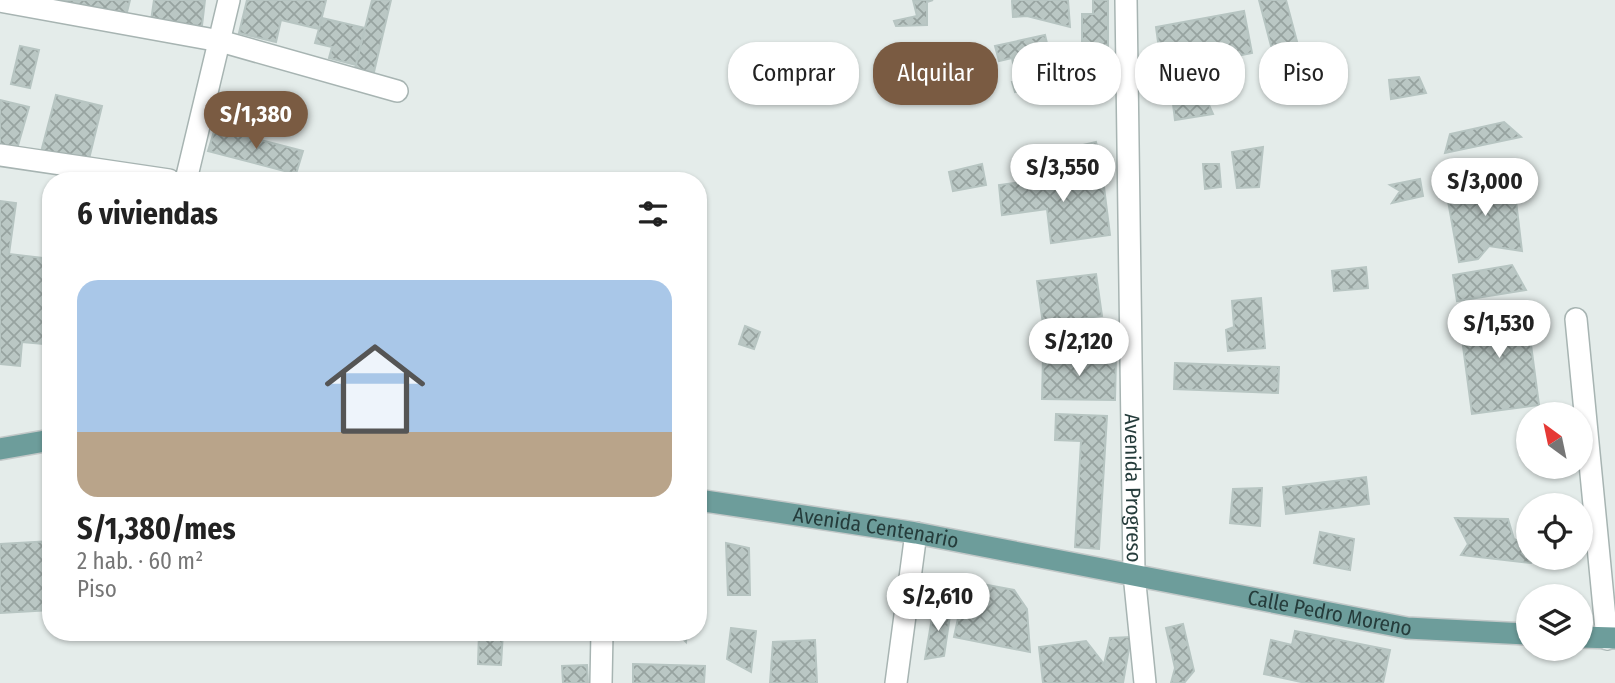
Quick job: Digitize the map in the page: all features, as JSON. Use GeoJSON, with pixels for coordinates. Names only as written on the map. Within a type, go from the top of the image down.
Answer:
{"type":"FeatureCollection","features":[{"type":"Feature","properties":{"kind":"main road"},"geometry":{"type":"LineString","coordinates":[[0,449],[42,442]]}},
{"type":"Feature","properties":{"kind":"main road","name":"Avenida Centenario"},"geometry":{"type":"LineString","coordinates":[[707,501],[916,533],[1134,574]]}},
{"type":"Feature","properties":{"kind":"main road","name":"Calle Pedro Moreno"},"geometry":{"type":"LineString","coordinates":[[1134,574],[1408,628],[1516,634]]}},
{"type":"Feature","properties":{"kind":"main road"},"geometry":{"type":"LineString","coordinates":[[1593,637],[1611,638]]}},
{"type":"Feature","properties":{"kind":"street"},"geometry":{"type":"LineString","coordinates":[[188,172],[229,0]]}},
{"type":"Feature","properties":{"kind":"street","name":"Avenida Progreso"},"geometry":{"type":"LineString","coordinates":[[1126,0],[1134,574],[1145,683]]}},
{"type":"Feature","properties":{"kind":"street"},"geometry":{"type":"LineString","coordinates":[[0,1],[220,41],[397,91]]}},
{"type":"Feature","properties":{"kind":"street"},"geometry":{"type":"LineString","coordinates":[[0,155],[115,172]]}},
{"type":"Feature","properties":{"kind":"street"},"geometry":{"type":"LineString","coordinates":[[1576,319],[1611,638]]}},
{"type":"Feature","properties":{"kind":"street"},"geometry":{"type":"LineString","coordinates":[[895,683],[916,533]]}},
{"type":"Feature","properties":{"kind":"street"},"geometry":{"type":"LineString","coordinates":[[601,683],[602,641]]}},
{"type":"Feature","properties":{"kind":"building"},"geometry":{"type":"Polygon","coordinates":[[[40,0],[130,0],[125,20],[40,0]]]}},
{"type":"Feature","properties":{"kind":"building"},"geometry":{"type":"Polygon","coordinates":[[[154,0],[205,0],[201,34],[150,28],[154,0]]]}},
{"type":"Feature","properties":{"kind":"building"},"geometry":{"type":"Polygon","coordinates":[[[247,0],[326,0],[319,29],[281,20],[276,42],[239,33],[247,0]]]}},
{"type":"Feature","properties":{"kind":"building"},"geometry":{"type":"Polygon","coordinates":[[[372,0],[391,0],[373,76],[354,72],[372,0]]]}},
{"type":"Feature","properties":{"kind":"building"},"geometry":{"type":"Polygon","coordinates":[[[913,0],[933,0],[927,2],[927,25],[896,26],[894,21],[917,16],[913,0]]]}},
{"type":"Feature","properties":{"kind":"building"},"geometry":{"type":"Polygon","coordinates":[[[1068,0],[1070,27],[1027,16],[1013,17],[1012,1],[1068,0]]]}},
{"type":"Feature","properties":{"kind":"building"},"geometry":{"type":"Polygon","coordinates":[[[1093,0],[1108,0],[1108,42],[1082,42],[1082,14],[1093,14],[1093,0]]]}},
{"type":"Feature","properties":{"kind":"building"},"geometry":{"type":"Polygon","coordinates":[[[1259,0],[1286,0],[1297,42],[1270,42],[1259,0]]]}},
{"type":"Feature","properties":{"kind":"building"},"geometry":{"type":"Polygon","coordinates":[[[1244,11],[1252,53],[1245,54],[1245,42],[1158,42],[1156,27],[1244,11]]]}},
{"type":"Feature","properties":{"kind":"building"},"geometry":{"type":"Polygon","coordinates":[[[322,18],[365,28],[356,65],[329,58],[332,47],[315,43],[322,18]]]}},
{"type":"Feature","properties":{"kind":"building"},"geometry":{"type":"Polygon","coordinates":[[[1045,35],[1047,42],[1013,42],[1045,35]]]}},
{"type":"Feature","properties":{"kind":"building"},"geometry":{"type":"Polygon","coordinates":[[[1012,42],[1012,58],[999,61],[998,45],[1012,42]]]}},
{"type":"Feature","properties":{"kind":"building"},"geometry":{"type":"Polygon","coordinates":[[[20,46],[39,50],[30,88],[11,84],[20,46]]]}},
{"type":"Feature","properties":{"kind":"building"},"geometry":{"type":"Polygon","coordinates":[[[1419,77],[1426,93],[1391,99],[1389,80],[1419,77]]]}},
{"type":"Feature","properties":{"kind":"building"},"geometry":{"type":"Polygon","coordinates":[[[56,95],[102,106],[88,163],[41,152],[56,95]]]}},
{"type":"Feature","properties":{"kind":"building"},"geometry":{"type":"Polygon","coordinates":[[[0,100],[29,107],[15,156],[0,151],[0,100]]]}},
{"type":"Feature","properties":{"kind":"building"},"geometry":{"type":"Polygon","coordinates":[[[1173,105],[1209,105],[1213,114],[1175,120],[1173,105]]]}},
{"type":"Feature","properties":{"kind":"building"},"geometry":{"type":"Polygon","coordinates":[[[1504,122],[1521,137],[1445,153],[1450,134],[1504,122]]]}},
{"type":"Feature","properties":{"kind":"building"},"geometry":{"type":"Polygon","coordinates":[[[215,128],[303,151],[297,172],[288,172],[208,151],[215,128]]]}},
{"type":"Feature","properties":{"kind":"building"},"geometry":{"type":"Polygon","coordinates":[[[1096,142],[1101,163],[1057,172],[1053,152],[1096,142]]]}},
{"type":"Feature","properties":{"kind":"building"},"geometry":{"type":"Polygon","coordinates":[[[1263,147],[1259,187],[1237,188],[1232,152],[1263,147]]]}},
{"type":"Feature","properties":{"kind":"building"},"geometry":{"type":"Polygon","coordinates":[[[982,164],[986,185],[953,191],[949,172],[982,164]]]}},
{"type":"Feature","properties":{"kind":"building"},"geometry":{"type":"Polygon","coordinates":[[[1203,164],[1219,164],[1221,187],[1205,189],[1203,164]]]}},
{"type":"Feature","properties":{"kind":"building"},"geometry":{"type":"Polygon","coordinates":[[[1102,171],[1110,235],[1051,243],[1047,209],[1002,215],[999,185],[1102,171]]]}},
{"type":"Feature","properties":{"kind":"building"},"geometry":{"type":"Polygon","coordinates":[[[1513,176],[1522,251],[1489,246],[1478,259],[1459,262],[1448,201],[1475,181],[1513,176]]]}},
{"type":"Feature","properties":{"kind":"building"},"geometry":{"type":"Polygon","coordinates":[[[1420,179],[1423,196],[1392,203],[1400,191],[1390,185],[1420,179]]]}},
{"type":"Feature","properties":{"kind":"building"},"geometry":{"type":"Polygon","coordinates":[[[0,201],[16,203],[9,254],[42,258],[42,344],[22,342],[20,366],[0,364],[0,201]]]}},
{"type":"Feature","properties":{"kind":"building"},"geometry":{"type":"Polygon","coordinates":[[[1512,265],[1526,290],[1457,301],[1453,275],[1512,265]]]}},
{"type":"Feature","properties":{"kind":"building"},"geometry":{"type":"Polygon","coordinates":[[[1366,267],[1368,288],[1334,291],[1332,271],[1366,267]]]}},
{"type":"Feature","properties":{"kind":"building"},"geometry":{"type":"Polygon","coordinates":[[[1096,274],[1102,316],[1043,324],[1037,281],[1096,274]]]}},
{"type":"Feature","properties":{"kind":"building"},"geometry":{"type":"Polygon","coordinates":[[[1261,298],[1265,348],[1228,351],[1226,330],[1234,327],[1232,301],[1261,298]]]}},
{"type":"Feature","properties":{"kind":"building"},"geometry":{"type":"Polygon","coordinates":[[[1526,307],[1539,402],[1516,402],[1516,408],[1472,414],[1459,316],[1526,307]]]}},
{"type":"Feature","properties":{"kind":"building"},"geometry":{"type":"Polygon","coordinates":[[[745,326],[760,332],[754,349],[739,344],[745,326]]]}},
{"type":"Feature","properties":{"kind":"building"},"geometry":{"type":"Polygon","coordinates":[[[1043,356],[1116,357],[1115,400],[1042,399],[1043,356]]]}},
{"type":"Feature","properties":{"kind":"building"},"geometry":{"type":"Polygon","coordinates":[[[1175,363],[1279,367],[1278,393],[1174,389],[1175,363]]]}},
{"type":"Feature","properties":{"kind":"building"},"geometry":{"type":"Polygon","coordinates":[[[1056,414],[1107,416],[1099,549],[1075,547],[1081,441],[1055,440],[1056,414]]]}},
{"type":"Feature","properties":{"kind":"building"},"geometry":{"type":"Polygon","coordinates":[[[1366,477],[1369,504],[1286,514],[1283,487],[1366,477]]]}},
{"type":"Feature","properties":{"kind":"building"},"geometry":{"type":"Polygon","coordinates":[[[1262,488],[1260,526],[1230,523],[1233,489],[1262,488]]]}},
{"type":"Feature","properties":{"kind":"building"},"geometry":{"type":"Polygon","coordinates":[[[1455,518],[1508,519],[1516,540],[1516,561],[1461,555],[1468,544],[1455,518]]]}},
{"type":"Feature","properties":{"kind":"building"},"geometry":{"type":"Polygon","coordinates":[[[1320,532],[1354,539],[1350,570],[1314,563],[1320,532]]]}},
{"type":"Feature","properties":{"kind":"building"},"geometry":{"type":"Polygon","coordinates":[[[42,542],[42,611],[0,613],[0,544],[42,542]]]}},
{"type":"Feature","properties":{"kind":"building"},"geometry":{"type":"Polygon","coordinates":[[[726,543],[749,548],[750,595],[728,595],[726,543]]]}},
{"type":"Feature","properties":{"kind":"building"},"geometry":{"type":"Polygon","coordinates":[[[966,581],[1014,590],[1027,609],[1030,652],[954,637],[966,581]]]}},
{"type":"Feature","properties":{"kind":"building"},"geometry":{"type":"Polygon","coordinates":[[[934,606],[951,609],[944,656],[925,659],[934,606]]]}},
{"type":"Feature","properties":{"kind":"building"},"geometry":{"type":"Polygon","coordinates":[[[1183,624],[1194,671],[1184,683],[1171,683],[1175,668],[1166,628],[1183,624]]]}},
{"type":"Feature","properties":{"kind":"building"},"geometry":{"type":"Polygon","coordinates":[[[731,628],[756,631],[751,672],[727,659],[731,628]]]}},
{"type":"Feature","properties":{"kind":"building"},"geometry":{"type":"Polygon","coordinates":[[[1295,631],[1390,650],[1383,683],[1306,683],[1264,674],[1271,640],[1292,645],[1295,631]]]}},
{"type":"Feature","properties":{"kind":"building"},"geometry":{"type":"Polygon","coordinates":[[[1131,637],[1123,683],[1043,683],[1039,647],[1086,641],[1104,664],[1110,638],[1131,637]]]}},
{"type":"Feature","properties":{"kind":"building"},"geometry":{"type":"Polygon","coordinates":[[[815,640],[817,683],[770,683],[773,642],[815,640]]]}},
{"type":"Feature","properties":{"kind":"building"},"geometry":{"type":"Polygon","coordinates":[[[479,641],[502,641],[501,665],[478,664],[479,641]]]}},
{"type":"Feature","properties":{"kind":"building"},"geometry":{"type":"Polygon","coordinates":[[[633,664],[705,666],[704,683],[633,683],[633,664]]]}},
{"type":"Feature","properties":{"kind":"building"},"geometry":{"type":"Polygon","coordinates":[[[587,665],[588,683],[563,683],[562,666],[587,665]]]}}]}
